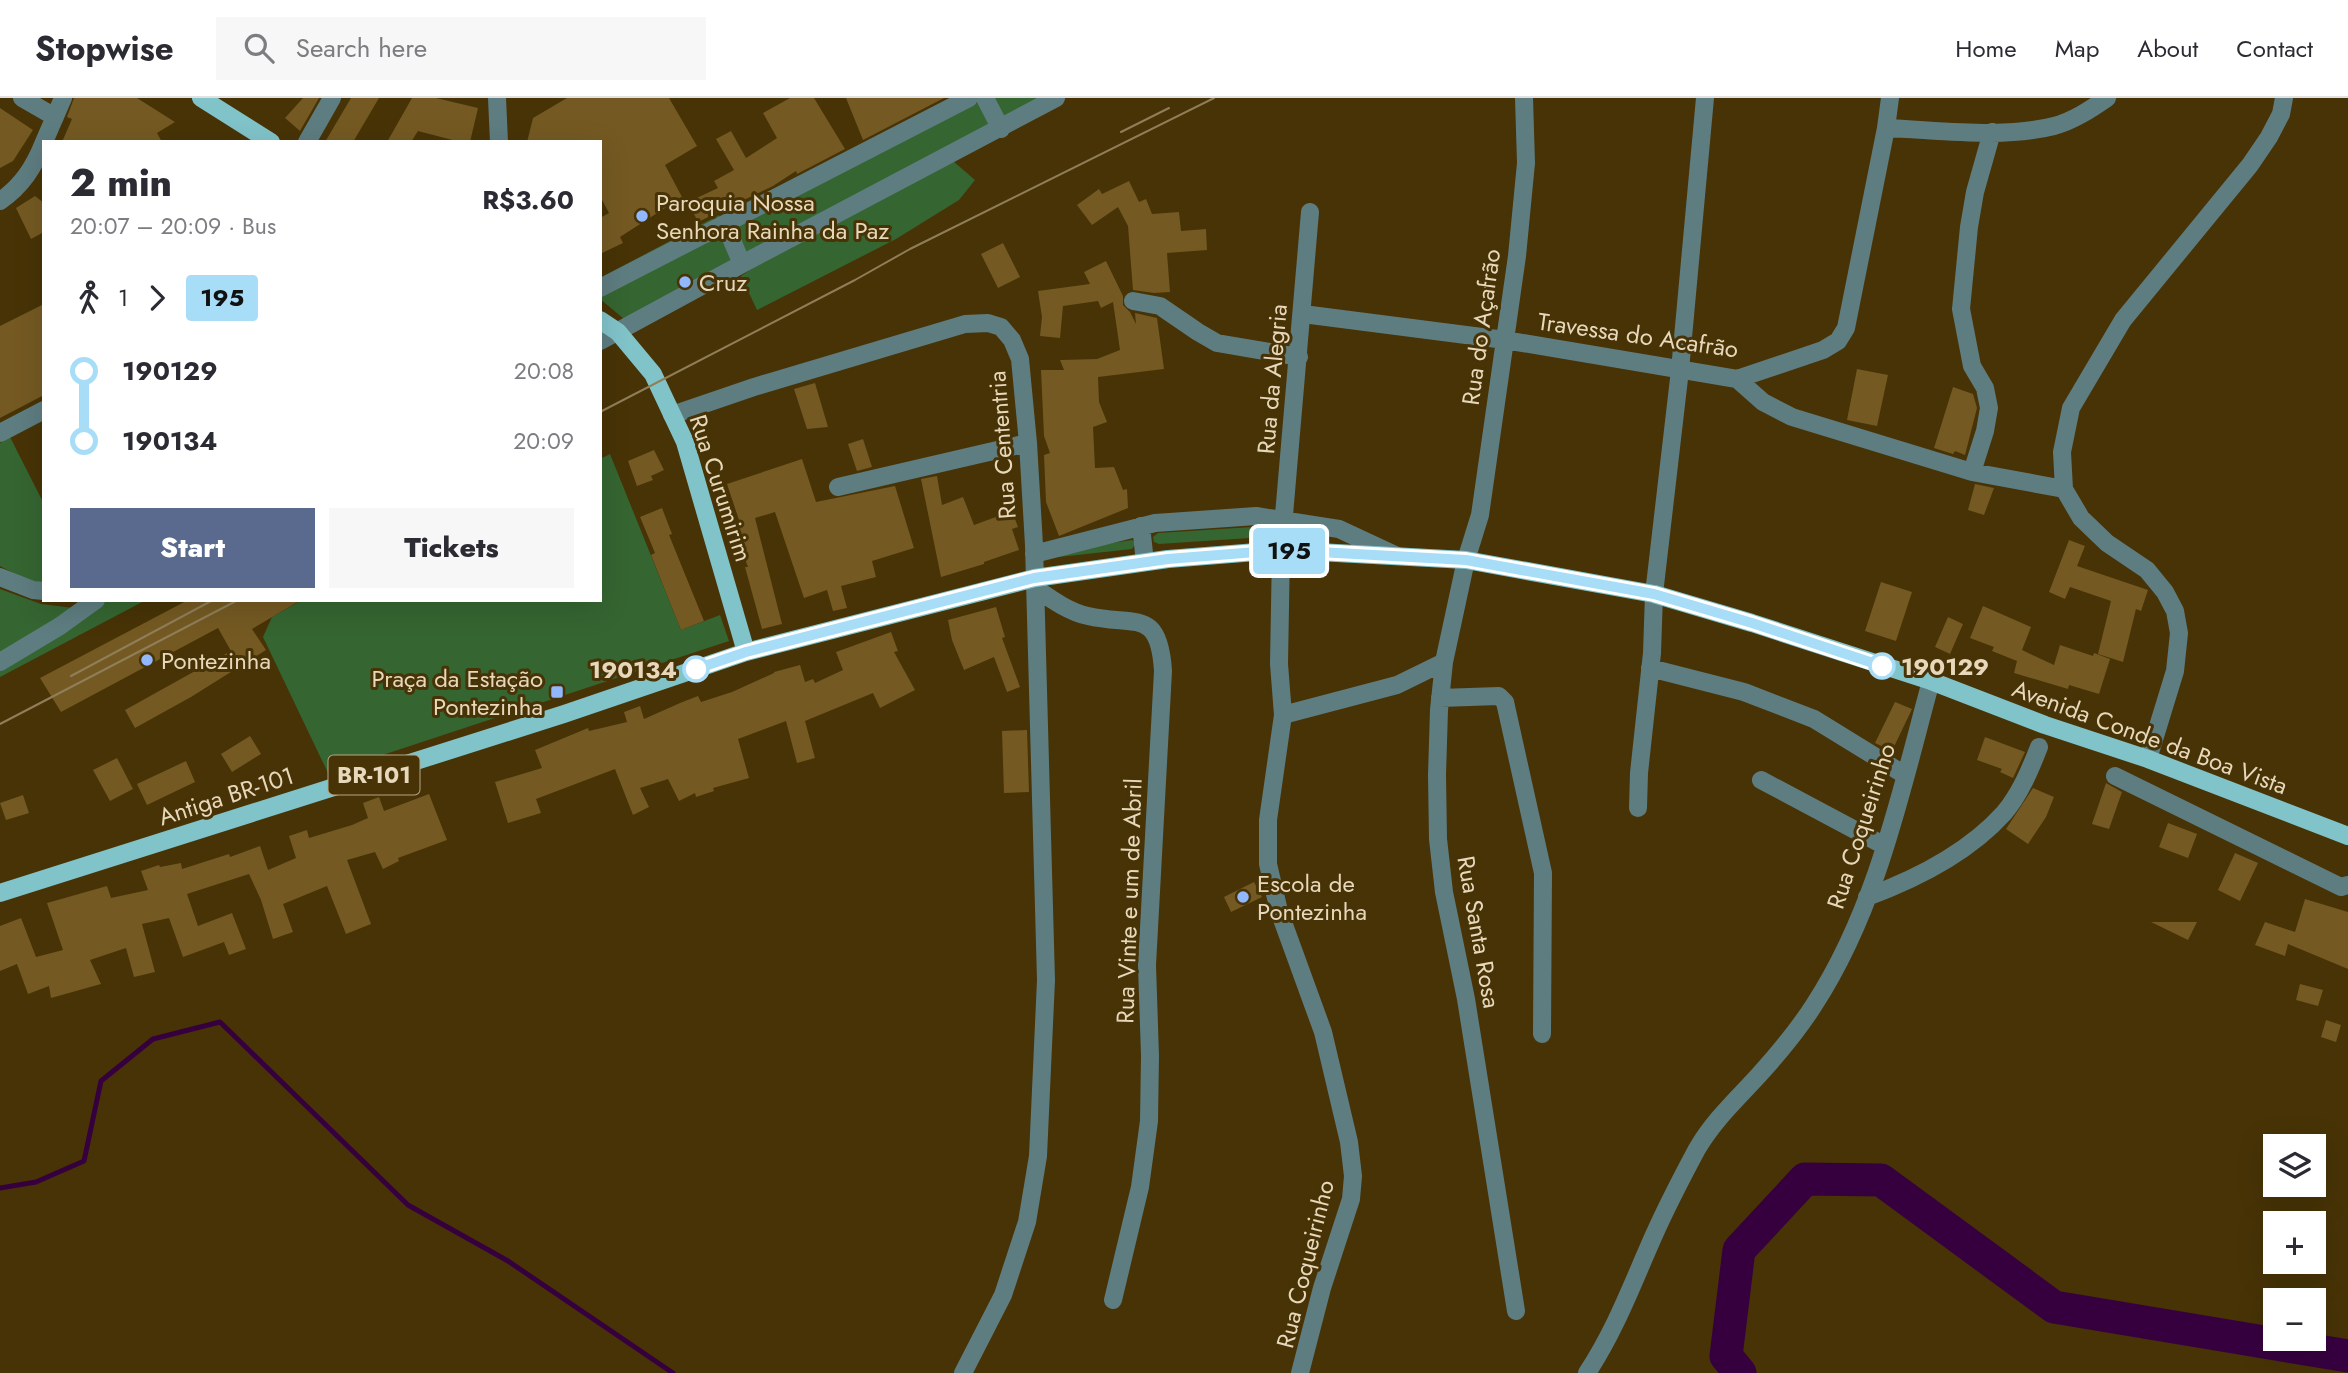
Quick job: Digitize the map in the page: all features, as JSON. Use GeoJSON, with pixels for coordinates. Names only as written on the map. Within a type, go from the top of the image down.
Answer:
{"type":"FeatureCollection","features":[{"type":"Feature","properties":{"kind":"main road"},"geometry":{"type":"LineString","coordinates":[[201,98],[268,140]]}},
{"type":"Feature","properties":{"kind":"main road","name":"Rua Curumirim"},"geometry":{"type":"LineString","coordinates":[[602,321],[618,332],[653,374],[685,442],[746,652]]}},
{"type":"Feature","properties":{"kind":"main road","name":"Avenida Conde da Boa Vista"},"geometry":{"type":"LineString","coordinates":[[746,652],[1035,583],[1145,562],[1282,550],[1466,560],[1654,594],[1752,623],[1931,681],[2348,836]]}},
{"type":"Feature","properties":{"kind":"main road","name":"Antiga BR-101"},"geometry":{"type":"LineString","coordinates":[[0,893],[383,772],[746,652]]}},
{"type":"Feature","properties":{"kind":"street"},"geometry":{"type":"LineString","coordinates":[[22,98],[55,117]]}},
{"type":"Feature","properties":{"kind":"street"},"geometry":{"type":"LineString","coordinates":[[45,140],[63,98]]}},
{"type":"Feature","properties":{"kind":"street"},"geometry":{"type":"LineString","coordinates":[[308,140],[332,98]]}},
{"type":"Feature","properties":{"kind":"street"},"geometry":{"type":"LineString","coordinates":[[602,287],[969,98]]}},
{"type":"Feature","properties":{"kind":"street"},"geometry":{"type":"LineString","coordinates":[[985,98],[1001,129]]}},
{"type":"Feature","properties":{"kind":"street","name":"Rua do Açafrão"},"geometry":{"type":"LineString","coordinates":[[1466,560],[1480,515],[1522,211],[1526,163],[1524,98]]}},
{"type":"Feature","properties":{"kind":"street"},"geometry":{"type":"LineString","coordinates":[[1638,808],[1654,594],[1680,370],[1705,98]]}},
{"type":"Feature","properties":{"kind":"street","name":"Travessa do Acafrão"},"geometry":{"type":"LineString","coordinates":[[1303,314],[1505,340],[1737,379],[1823,350],[1838,341],[1846,328],[1890,98]]}},
{"type":"Feature","properties":{"kind":"street"},"geometry":{"type":"LineString","coordinates":[[1886,128],[2022,131],[2056,125],[2087,112],[2107,98]]}},
{"type":"Feature","properties":{"kind":"street"},"geometry":{"type":"LineString","coordinates":[[2148,760],[2175,671],[2179,633],[2175,611],[2165,592],[2147,570],[2107,542],[2081,518],[2064,489],[2062,452],[2071,408],[2123,320],[2250,165],[2281,114],[2284,98]]}},
{"type":"Feature","properties":{"kind":"street"},"geometry":{"type":"LineString","coordinates":[[602,340],[1053,99]]}},
{"type":"Feature","properties":{"kind":"street"},"geometry":{"type":"LineString","coordinates":[[499,140],[500,100]]}},
{"type":"Feature","properties":{"kind":"street"},"geometry":{"type":"LineString","coordinates":[[1972,472],[1989,408],[1985,388],[1972,366],[1962,309],[1969,227],[1975,192],[1992,132]]}},
{"type":"Feature","properties":{"kind":"street"},"geometry":{"type":"LineString","coordinates":[[0,201],[19,186],[33,167],[42,147]]}},
{"type":"Feature","properties":{"kind":"street","name":"Rua da Alegria"},"geometry":{"type":"LineString","coordinates":[[1282,550],[1311,212]]}},
{"type":"Feature","properties":{"kind":"street"},"geometry":{"type":"LineString","coordinates":[[725,224],[742,264]]}},
{"type":"Feature","properties":{"kind":"street"},"geometry":{"type":"LineString","coordinates":[[1133,301],[1160,306],[1217,342],[1299,357]]}},
{"type":"Feature","properties":{"kind":"street","name":"Rua Cententria"},"geometry":{"type":"LineString","coordinates":[[672,415],[754,387],[965,324],[988,323],[1001,327],[1012,340],[1020,359],[1034,554],[1046,980],[1038,1156],[1027,1222],[1014,1264],[1003,1295],[963,1373]]}},
{"type":"Feature","properties":{"kind":"street"},"geometry":{"type":"LineString","coordinates":[[1737,379],[1763,402],[1793,417],[1972,472],[2064,489]]}},
{"type":"Feature","properties":{"kind":"street"},"geometry":{"type":"LineString","coordinates":[[0,433],[42,411]]}},
{"type":"Feature","properties":{"kind":"street"},"geometry":{"type":"LineString","coordinates":[[838,487],[1028,443]]}},
{"type":"Feature","properties":{"kind":"street"},"geometry":{"type":"LineString","coordinates":[[1034,554],[1155,523],[1256,516],[1339,529],[1401,557]]}},
{"type":"Feature","properties":{"kind":"street"},"geometry":{"type":"LineString","coordinates":[[1141,526],[1145,562]]}},
{"type":"Feature","properties":{"kind":"street","name":"Rua Coqueirinho"},"geometry":{"type":"LineString","coordinates":[[1282,550],[1279,664],[1283,715],[1268,820],[1268,864],[1279,911],[1323,1032],[1349,1142],[1353,1176],[1351,1199],[1322,1288],[1305,1370]]}},
{"type":"Feature","properties":{"kind":"street","name":"Rua Santa Rosa"},"geometry":{"type":"LineString","coordinates":[[1466,560],[1444,662],[1440,698],[1438,839],[1444,892],[1466,999],[1516,1311]]}},
{"type":"Feature","properties":{"kind":"street"},"geometry":{"type":"LineString","coordinates":[[0,577],[42,592]]}},
{"type":"Feature","properties":{"kind":"street","name":"Rua Vinte e um de Abril"},"geometry":{"type":"LineString","coordinates":[[1035,583],[1055,602],[1087,616],[1132,620],[1148,626],[1158,638],[1162,654],[1147,965],[1149,1121],[1140,1187],[1113,1300]]}},
{"type":"Feature","properties":{"kind":"street"},"geometry":{"type":"LineString","coordinates":[[0,662],[60,626],[93,602]]}},
{"type":"Feature","properties":{"kind":"street"},"geometry":{"type":"LineString","coordinates":[[1283,715],[1397,685],[1444,662]]}},
{"type":"Feature","properties":{"kind":"street"},"geometry":{"type":"LineString","coordinates":[[1650,667],[1744,692],[1814,719],[1905,775]]}},
{"type":"Feature","properties":{"kind":"street","name":"Rua Coqueirinho"},"geometry":{"type":"LineString","coordinates":[[1587,1373],[1606,1345],[1654,1234],[1699,1146],[1718,1117],[1758,1076],[1814,1005],[1855,926],[1885,846],[1931,681]]}},
{"type":"Feature","properties":{"kind":"street"},"geometry":{"type":"LineString","coordinates":[[1440,698],[1499,696],[1505,702],[1543,873],[1542,1034]]}},
{"type":"Feature","properties":{"kind":"street"},"geometry":{"type":"LineString","coordinates":[[1867,897],[1909,881],[1972,842],[2004,813],[2027,778],[2039,747]]}},
{"type":"Feature","properties":{"kind":"street"},"geometry":{"type":"LineString","coordinates":[[2115,776],[2341,887],[2348,885]]}},
{"type":"Feature","properties":{"kind":"street"},"geometry":{"type":"LineString","coordinates":[[1762,780],[1885,846]]}},
{"type":"Feature","properties":{"kind":"green space"},"geometry":{"type":"Polygon","coordinates":[[[987,98],[1041,98],[624,319],[602,301],[602,277],[719,215],[726,226],[987,98]]]}},
{"type":"Feature","properties":{"kind":"green space"},"geometry":{"type":"Polygon","coordinates":[[[953,161],[975,180],[959,200],[896,239],[757,310],[741,276],[779,251],[953,161]]]}},
{"type":"Feature","properties":{"kind":"green space"},"geometry":{"type":"Polygon","coordinates":[[[10,437],[42,500],[42,583],[27,580],[0,566],[0,443],[10,437]]]}},
{"type":"Feature","properties":{"kind":"green space"},"geometry":{"type":"Polygon","coordinates":[[[610,454],[681,630],[720,615],[729,641],[328,773],[263,637],[272,617],[298,602],[602,602],[602,458],[610,454]]]}},
{"type":"Feature","properties":{"kind":"green space"},"geometry":{"type":"Polygon","coordinates":[[[1268,526],[1271,533],[1265,537],[1159,544],[1154,542],[1153,537],[1158,533],[1268,526]]]}},
{"type":"Feature","properties":{"kind":"green space"},"geometry":{"type":"Polygon","coordinates":[[[1132,540],[1136,543],[1132,549],[1058,555],[1060,551],[1132,540]]]}},
{"type":"Feature","properties":{"kind":"green space"},"geometry":{"type":"Polygon","coordinates":[[[0,589],[41,604],[74,608],[93,602],[142,602],[0,677],[0,589]]]}},
{"type":"Feature","properties":{"kind":"building"},"geometry":{"type":"Polygon","coordinates":[[[74,98],[137,98],[175,122],[157,133],[161,140],[63,140],[72,119],[67,117],[74,98]]]}},
{"type":"Feature","properties":{"kind":"building"},"geometry":{"type":"Polygon","coordinates":[[[303,98],[319,98],[300,131],[285,118],[303,98]]]}},
{"type":"Feature","properties":{"kind":"building"},"geometry":{"type":"Polygon","coordinates":[[[351,98],[379,98],[354,140],[326,140],[351,98]]]}},
{"type":"Feature","properties":{"kind":"building"},"geometry":{"type":"Polygon","coordinates":[[[412,98],[436,98],[478,108],[470,140],[452,140],[418,131],[412,140],[388,140],[412,98]]]}},
{"type":"Feature","properties":{"kind":"building"},"geometry":{"type":"Polygon","coordinates":[[[567,98],[669,98],[697,146],[665,165],[682,197],[620,237],[623,243],[602,253],[602,217],[609,213],[602,200],[602,140],[528,140],[533,118],[567,98]]]}},
{"type":"Feature","properties":{"kind":"building"},"geometry":{"type":"Polygon","coordinates":[[[790,98],[814,98],[845,149],[698,222],[688,202],[718,188],[714,181],[734,170],[716,139],[731,131],[746,158],[777,138],[763,113],[790,98]]]}},
{"type":"Feature","properties":{"kind":"building"},"geometry":{"type":"Polygon","coordinates":[[[846,98],[944,98],[863,140],[846,98]]]}},
{"type":"Feature","properties":{"kind":"building"},"geometry":{"type":"Polygon","coordinates":[[[0,108],[33,130],[13,161],[0,168],[0,108]]]}},
{"type":"Feature","properties":{"kind":"building"},"geometry":{"type":"Polygon","coordinates":[[[1129,181],[1139,202],[1146,199],[1152,214],[1179,212],[1181,231],[1206,229],[1207,250],[1167,253],[1170,292],[1133,290],[1128,226],[1118,207],[1092,225],[1077,205],[1099,189],[1102,194],[1129,181]]]}},
{"type":"Feature","properties":{"kind":"building"},"geometry":{"type":"Polygon","coordinates":[[[35,196],[42,201],[42,233],[31,239],[16,208],[35,196]]]}},
{"type":"Feature","properties":{"kind":"building"},"geometry":{"type":"Polygon","coordinates":[[[1003,243],[1020,277],[998,288],[981,254],[1003,243]]]}},
{"type":"Feature","properties":{"kind":"building"},"geometry":{"type":"Polygon","coordinates":[[[1106,261],[1123,296],[1123,305],[1136,324],[1135,313],[1157,318],[1164,369],[1098,377],[1099,402],[1107,422],[1093,427],[1095,468],[1114,467],[1123,490],[1127,489],[1128,508],[1059,536],[1046,502],[1044,455],[1050,453],[1044,436],[1041,370],[1064,370],[1060,360],[1097,359],[1120,350],[1113,302],[1101,308],[1098,301],[1063,306],[1060,338],[1040,336],[1042,317],[1038,291],[1090,284],[1084,272],[1106,261]]]}},
{"type":"Feature","properties":{"kind":"building"},"geometry":{"type":"Polygon","coordinates":[[[42,305],[42,396],[0,418],[0,326],[42,305]]]}},
{"type":"Feature","properties":{"kind":"building"},"geometry":{"type":"Polygon","coordinates":[[[1857,369],[1888,375],[1877,426],[1847,420],[1857,369]]]}},
{"type":"Feature","properties":{"kind":"building"},"geometry":{"type":"Polygon","coordinates":[[[815,383],[828,427],[807,429],[794,389],[815,383]]]}},
{"type":"Feature","properties":{"kind":"building"},"geometry":{"type":"Polygon","coordinates":[[[1953,387],[1973,394],[1977,408],[1965,455],[1934,448],[1953,387]]]}},
{"type":"Feature","properties":{"kind":"building"},"geometry":{"type":"Polygon","coordinates":[[[863,439],[872,467],[857,471],[848,444],[863,439]]]}},
{"type":"Feature","properties":{"kind":"building"},"geometry":{"type":"Polygon","coordinates":[[[654,450],[664,470],[651,476],[653,480],[637,486],[628,461],[654,450]]]}},
{"type":"Feature","properties":{"kind":"building"},"geometry":{"type":"Polygon","coordinates":[[[802,459],[816,502],[895,486],[914,548],[872,561],[876,577],[841,586],[847,608],[833,611],[827,590],[804,598],[775,512],[755,518],[782,624],[762,629],[745,567],[748,567],[734,529],[741,526],[727,484],[802,459]]]}},
{"type":"Feature","properties":{"kind":"building"},"geometry":{"type":"Polygon","coordinates":[[[937,476],[942,505],[963,497],[974,525],[1012,511],[1018,527],[1012,529],[1019,550],[941,577],[921,479],[937,476]]]}},
{"type":"Feature","properties":{"kind":"building"},"geometry":{"type":"Polygon","coordinates":[[[1975,484],[1994,488],[1984,515],[1968,510],[1975,484]]]}},
{"type":"Feature","properties":{"kind":"building"},"geometry":{"type":"Polygon","coordinates":[[[662,508],[672,534],[669,535],[704,621],[681,630],[651,555],[655,553],[640,517],[662,508]]]}},
{"type":"Feature","properties":{"kind":"building"},"geometry":{"type":"Polygon","coordinates":[[[2069,540],[2085,546],[2077,566],[2148,590],[2141,611],[2136,609],[2123,662],[2098,654],[2111,601],[2070,587],[2065,599],[2049,592],[2069,540]]]}},
{"type":"Feature","properties":{"kind":"building"},"geometry":{"type":"Polygon","coordinates":[[[1881,582],[1912,592],[1896,641],[1865,631],[1881,582]]]}},
{"type":"Feature","properties":{"kind":"building"},"geometry":{"type":"Polygon","coordinates":[[[184,602],[298,602],[252,629],[266,650],[135,728],[125,710],[231,651],[218,628],[61,712],[40,678],[184,602]]]}},
{"type":"Feature","properties":{"kind":"building"},"geometry":{"type":"Polygon","coordinates":[[[1983,606],[2031,627],[2022,650],[2054,665],[2060,645],[2110,659],[2099,694],[2069,685],[2068,689],[2014,673],[2017,661],[1992,651],[1994,647],[1970,638],[1983,606]]]}},
{"type":"Feature","properties":{"kind":"building"},"geometry":{"type":"Polygon","coordinates":[[[996,607],[1005,637],[1002,638],[1020,687],[1007,692],[994,657],[964,670],[952,640],[948,620],[996,607]]]}},
{"type":"Feature","properties":{"kind":"building"},"geometry":{"type":"Polygon","coordinates":[[[1948,617],[1963,624],[1950,654],[1935,647],[1948,617]]]}},
{"type":"Feature","properties":{"kind":"building"},"geometry":{"type":"Polygon","coordinates":[[[891,632],[898,651],[894,652],[915,690],[880,708],[873,693],[805,721],[815,758],[797,763],[786,721],[738,739],[749,778],[713,788],[714,791],[696,797],[695,793],[679,801],[668,779],[640,788],[649,807],[633,815],[615,769],[536,799],[541,813],[508,823],[495,782],[542,768],[535,750],[588,728],[589,731],[627,722],[624,712],[640,706],[644,719],[698,696],[701,702],[732,692],[774,672],[800,665],[805,682],[813,679],[815,683],[843,670],[836,652],[891,632]]]}},
{"type":"Feature","properties":{"kind":"building"},"geometry":{"type":"Polygon","coordinates":[[[1895,702],[1912,709],[1892,751],[1875,743],[1895,702]]]}},
{"type":"Feature","properties":{"kind":"building"},"geometry":{"type":"Polygon","coordinates":[[[1027,730],[1029,792],[1004,793],[1002,731],[1027,730]]]}},
{"type":"Feature","properties":{"kind":"building"},"geometry":{"type":"Polygon","coordinates":[[[250,736],[261,754],[232,772],[221,754],[250,736]]]}},
{"type":"Feature","properties":{"kind":"building"},"geometry":{"type":"Polygon","coordinates":[[[1985,737],[2025,752],[2013,778],[2000,772],[2002,769],[1977,760],[1985,737]]]}},
{"type":"Feature","properties":{"kind":"building"},"geometry":{"type":"Polygon","coordinates":[[[117,758],[133,789],[110,801],[93,770],[117,758]]]}},
{"type":"Feature","properties":{"kind":"building"},"geometry":{"type":"Polygon","coordinates":[[[186,761],[195,782],[147,805],[137,784],[186,761]]]}},
{"type":"Feature","properties":{"kind":"building"},"geometry":{"type":"Polygon","coordinates":[[[2106,783],[2122,792],[2109,829],[2092,824],[2106,783]]]}},
{"type":"Feature","properties":{"kind":"building"},"geometry":{"type":"Polygon","coordinates":[[[2033,788],[2054,797],[2046,817],[2028,844],[2006,829],[2033,788]]]}},
{"type":"Feature","properties":{"kind":"building"},"geometry":{"type":"Polygon","coordinates":[[[429,794],[447,840],[398,858],[399,861],[383,869],[375,852],[347,860],[371,924],[346,934],[327,886],[283,904],[293,932],[273,939],[261,900],[249,874],[187,894],[198,926],[232,913],[246,949],[229,955],[224,942],[183,957],[169,918],[142,924],[155,972],[134,977],[126,948],[90,960],[101,984],[51,998],[49,986],[28,994],[17,964],[0,971],[0,926],[21,918],[36,957],[63,950],[47,903],[107,886],[111,898],[148,890],[141,871],[159,865],[181,863],[182,869],[260,846],[268,870],[296,858],[289,836],[307,830],[309,838],[352,825],[368,818],[363,803],[379,797],[384,811],[429,794]]]}},
{"type":"Feature","properties":{"kind":"building"},"geometry":{"type":"Polygon","coordinates":[[[23,795],[29,813],[6,820],[0,803],[23,795]]]}},
{"type":"Feature","properties":{"kind":"building"},"geometry":{"type":"Polygon","coordinates":[[[2168,823],[2197,834],[2188,858],[2159,847],[2168,823]]]}},
{"type":"Feature","properties":{"kind":"building"},"geometry":{"type":"Polygon","coordinates":[[[2235,853],[2258,863],[2240,901],[2218,890],[2235,853]]]}},
{"type":"Feature","properties":{"kind":"building","name":"Escola de Pontezinha"},"geometry":{"type":"Polygon","coordinates":[[[1254,882],[1262,897],[1231,912],[1224,897],[1254,882]]]}},
{"type":"Feature","properties":{"kind":"building"},"geometry":{"type":"Polygon","coordinates":[[[2305,899],[2348,912],[2348,969],[2288,944],[2285,956],[2255,945],[2265,922],[2295,932],[2305,899]]]}},
{"type":"Feature","properties":{"kind":"building"},"geometry":{"type":"Polygon","coordinates":[[[2151,922],[2197,922],[2188,940],[2151,922]]]}},
{"type":"Feature","properties":{"kind":"building"},"geometry":{"type":"Polygon","coordinates":[[[2300,984],[2323,990],[2318,1006],[2296,1000],[2300,984]]]}},
{"type":"Feature","properties":{"kind":"building"},"geometry":{"type":"Polygon","coordinates":[[[2326,1020],[2341,1025],[2336,1042],[2321,1037],[2326,1020]]]}},
{"type":"Feature","properties":{"kind":"waterway"},"geometry":{"type":"LineString","coordinates":[[0,1188],[36,1182],[84,1161],[101,1081],[153,1039],[220,1022],[408,1205],[508,1261],[673,1373]]}},
{"type":"Feature","properties":{"kind":"waterway"},"geometry":{"type":"LineString","coordinates":[[1740,1373],[1726,1356],[1739,1250],[1805,1179],[1881,1180],[2054,1307],[2348,1356]]}},
{"type":"Feature","properties":{"kind":"tram line"},"geometry":{"type":"LineString","coordinates":[[602,411],[910,249],[1214,98]]}},
{"type":"Feature","properties":{"kind":"tram line"},"geometry":{"type":"LineString","coordinates":[[1121,132],[1169,108]]}},
{"type":"Feature","properties":{"kind":"tram line"},"geometry":{"type":"LineString","coordinates":[[71,676],[209,602]]}},
{"type":"Feature","properties":{"kind":"tram line"},"geometry":{"type":"LineString","coordinates":[[0,724],[234,602]]}},
{"type":"Feature","properties":{"kind":"bus line","name":"195"},"geometry":{"type":"LineString","coordinates":[[696,669],[746,652],[1034,578],[1168,559],[1282,550],[1466,560],[1654,594],[1882,666]]}},
{"type":"Feature","properties":{"kind":"place","name":"Paroquia Nossa Senhora Rainha da Paz"},"geometry":{"type":"Point","coordinates":[642,216]}},
{"type":"Feature","properties":{"kind":"place","name":"Cruz"},"geometry":{"type":"Point","coordinates":[685,282]}},
{"type":"Feature","properties":{"kind":"place","name":"Pontezinha"},"geometry":{"type":"Point","coordinates":[147,660]}},
{"type":"Feature","properties":{"kind":"place","name":"190129"},"geometry":{"type":"Point","coordinates":[1882,666]}},
{"type":"Feature","properties":{"kind":"place","name":"190134"},"geometry":{"type":"Point","coordinates":[696,669]}},
{"type":"Feature","properties":{"kind":"place","name":"Praça da Estação Pontezinha"},"geometry":{"type":"Point","coordinates":[557,692]}},
{"type":"Feature","properties":{"kind":"place","name":"Escola de Pontezinha"},"geometry":{"type":"Point","coordinates":[1243,897]}}]}
